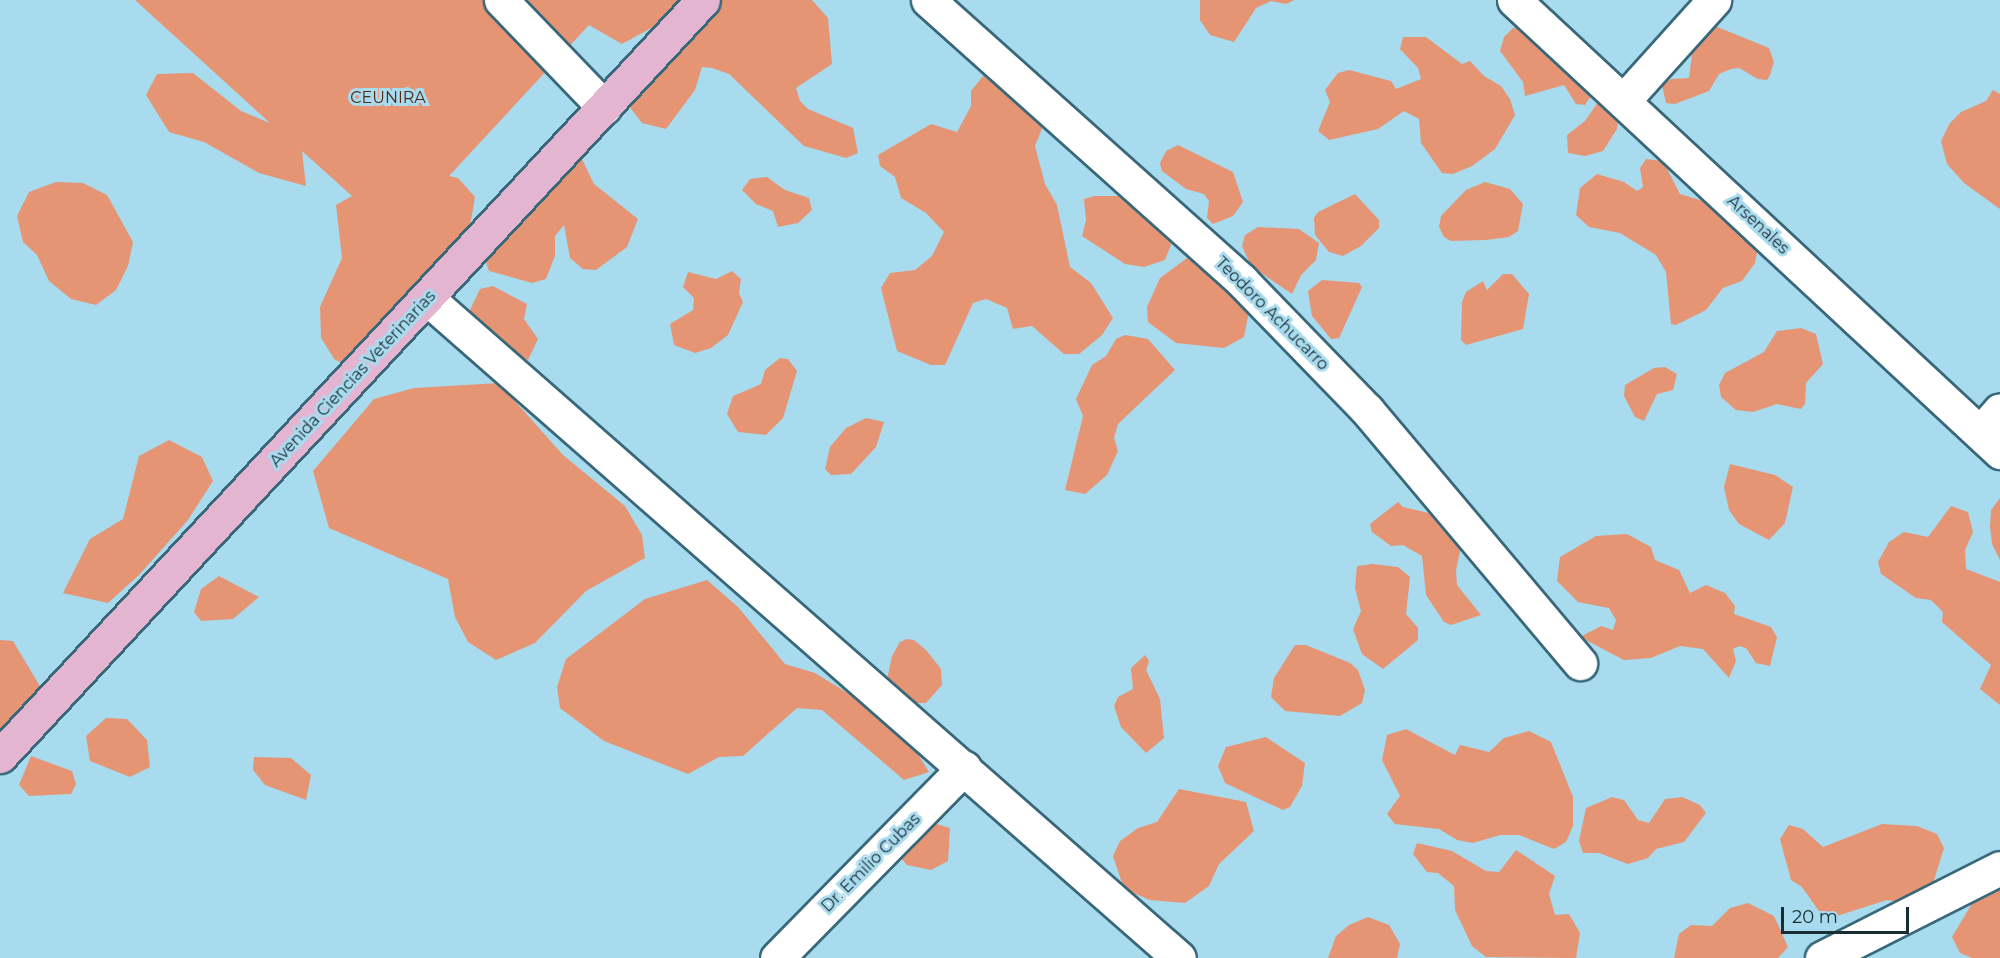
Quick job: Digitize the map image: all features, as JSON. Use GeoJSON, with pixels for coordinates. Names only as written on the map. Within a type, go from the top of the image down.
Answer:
{"type":"FeatureCollection","features":[{"type":"Feature","properties":{"kind":"main road","name":"Avenida Ciencias Veterinarias"},"geometry":{"type":"LineString","coordinates":[[0,756],[704,0]]}},
{"type":"Feature","properties":{"kind":"street"},"geometry":{"type":"LineString","coordinates":[[501,0],[604,107]]}},
{"type":"Feature","properties":{"kind":"street","name":"Teodoro Achucarro"},"geometry":{"type":"LineString","coordinates":[[928,0],[1242,281],[1367,410],[1580,663]]}},
{"type":"Feature","properties":{"kind":"street","name":"Arsenales"},"geometry":{"type":"LineString","coordinates":[[1514,0],[1993,432]]}},
{"type":"Feature","properties":{"kind":"street"},"geometry":{"type":"LineString","coordinates":[[1624,100],[1714,0]]}},
{"type":"Feature","properties":{"kind":"street"},"geometry":{"type":"LineString","coordinates":[[428,299],[1179,958]]}},
{"type":"Feature","properties":{"kind":"street","name":"Dr. Emilio Cubas"},"geometry":{"type":"LineString","coordinates":[[777,958],[964,768]]}},
{"type":"Feature","properties":{"kind":"street"},"geometry":{"type":"LineString","coordinates":[[1822,958],[2000,868]]}},
{"type":"Feature","properties":{"kind":"green space","name":"CEUNIRA"},"geometry":{"type":"Polygon","coordinates":[[[135,0],[680,0],[678,12],[692,0],[812,0],[828,18],[832,64],[796,88],[800,101],[808,109],[853,128],[858,153],[846,158],[804,146],[729,74],[712,68],[702,67],[695,90],[666,129],[642,123],[625,101],[675,15],[622,44],[589,25],[449,176],[458,178],[475,197],[470,226],[439,271],[410,344],[390,364],[362,369],[335,360],[321,338],[320,307],[342,258],[336,205],[352,196],[302,151],[306,186],[259,173],[204,142],[169,132],[146,95],[157,74],[193,73],[241,111],[270,123],[135,0]]]}},
{"type":"Feature","properties":{"kind":"green space"},"geometry":{"type":"Polygon","coordinates":[[[1200,0],[1294,0],[1286,4],[1271,1],[1256,8],[1234,42],[1210,35],[1200,20],[1200,0]]]}},
{"type":"Feature","properties":{"kind":"green space"},"geometry":{"type":"Polygon","coordinates":[[[1715,26],[1769,48],[1774,62],[1767,80],[1758,79],[1739,68],[1731,69],[1719,74],[1709,91],[1675,104],[1666,103],[1662,85],[1671,79],[1689,78],[1692,54],[1715,26]]]}},
{"type":"Feature","properties":{"kind":"green space"},"geometry":{"type":"Polygon","coordinates":[[[1527,27],[1598,85],[1585,105],[1576,104],[1564,85],[1525,96],[1523,82],[1500,51],[1504,37],[1513,28],[1527,27]]]}},
{"type":"Feature","properties":{"kind":"green space"},"geometry":{"type":"Polygon","coordinates":[[[1403,37],[1426,37],[1462,64],[1470,61],[1484,76],[1501,86],[1510,99],[1515,115],[1495,149],[1472,166],[1453,174],[1442,173],[1421,143],[1419,119],[1404,111],[1378,129],[1329,140],[1318,131],[1330,102],[1325,90],[1338,73],[1349,70],[1391,81],[1396,89],[1421,79],[1418,68],[1400,49],[1403,37]]]}},
{"type":"Feature","properties":{"kind":"green space"},"geometry":{"type":"Polygon","coordinates":[[[988,70],[1047,116],[1035,146],[1045,184],[1057,205],[1070,267],[1091,283],[1113,318],[1102,335],[1079,354],[1064,354],[1032,326],[1013,329],[1007,308],[986,299],[973,303],[945,365],[931,365],[897,351],[881,288],[890,273],[915,270],[932,256],[944,232],[926,213],[901,198],[895,177],[880,166],[878,155],[931,124],[957,132],[971,106],[971,91],[988,70]]]}},
{"type":"Feature","properties":{"kind":"green space"},"geometry":{"type":"Polygon","coordinates":[[[1993,90],[2000,94],[2000,209],[1964,183],[1947,164],[1941,141],[1950,123],[1961,112],[1986,101],[1993,90]]]}},
{"type":"Feature","properties":{"kind":"green space"},"geometry":{"type":"Polygon","coordinates":[[[1598,102],[1610,106],[1618,119],[1617,129],[1603,151],[1585,156],[1568,153],[1567,135],[1585,121],[1598,102]]]}},
{"type":"Feature","properties":{"kind":"green space"},"geometry":{"type":"Polygon","coordinates":[[[1178,145],[1233,172],[1243,202],[1233,216],[1213,224],[1207,218],[1209,201],[1204,194],[1186,189],[1162,171],[1160,163],[1166,151],[1178,145]]]}},
{"type":"Feature","properties":{"kind":"green space"},"geometry":{"type":"Polygon","coordinates":[[[557,147],[581,157],[594,184],[638,219],[627,247],[596,270],[583,269],[570,258],[564,225],[555,236],[555,256],[546,279],[532,283],[489,271],[483,253],[557,147]]]}},
{"type":"Feature","properties":{"kind":"green space"},"geometry":{"type":"Polygon","coordinates":[[[1646,159],[1663,161],[1680,194],[1720,206],[1760,238],[1755,263],[1742,281],[1723,288],[1706,310],[1676,325],[1671,324],[1666,272],[1656,255],[1620,233],[1589,227],[1576,215],[1580,188],[1597,174],[1624,182],[1637,191],[1643,187],[1640,168],[1646,159]]]}},
{"type":"Feature","properties":{"kind":"green space"},"geometry":{"type":"Polygon","coordinates":[[[767,177],[785,190],[809,198],[812,210],[798,223],[778,227],[773,211],[756,204],[742,190],[750,179],[767,177]]]}},
{"type":"Feature","properties":{"kind":"green space"},"geometry":{"type":"Polygon","coordinates":[[[56,182],[83,183],[107,195],[133,242],[128,266],[116,290],[96,305],[71,299],[49,281],[37,255],[23,242],[17,216],[29,192],[56,182]]]}},
{"type":"Feature","properties":{"kind":"green space"},"geometry":{"type":"Polygon","coordinates":[[[1485,182],[1510,189],[1523,204],[1518,231],[1509,237],[1486,240],[1451,241],[1444,237],[1439,227],[1441,216],[1466,190],[1485,182]]]}},
{"type":"Feature","properties":{"kind":"green space"},"geometry":{"type":"Polygon","coordinates":[[[1355,194],[1379,220],[1379,228],[1361,246],[1343,256],[1329,252],[1315,235],[1314,218],[1318,212],[1355,194]]]}},
{"type":"Feature","properties":{"kind":"green space"},"geometry":{"type":"Polygon","coordinates":[[[1094,196],[1122,196],[1167,231],[1171,245],[1165,260],[1144,267],[1125,264],[1082,236],[1086,220],[1084,199],[1094,196]]]}},
{"type":"Feature","properties":{"kind":"green space"},"geometry":{"type":"Polygon","coordinates":[[[1258,227],[1299,229],[1319,243],[1316,260],[1301,275],[1292,294],[1251,266],[1242,246],[1245,235],[1258,227]]]}},
{"type":"Feature","properties":{"kind":"green space"},"geometry":{"type":"Polygon","coordinates":[[[1202,247],[1250,306],[1244,337],[1224,348],[1176,343],[1148,322],[1147,307],[1160,278],[1202,247]]]}},
{"type":"Feature","properties":{"kind":"green space"},"geometry":{"type":"Polygon","coordinates":[[[732,271],[741,279],[739,293],[743,302],[728,335],[711,348],[695,353],[674,345],[670,324],[693,310],[694,298],[683,287],[688,272],[716,279],[732,271]]]}},
{"type":"Feature","properties":{"kind":"green space"},"geometry":{"type":"Polygon","coordinates":[[[1503,274],[1512,274],[1529,294],[1523,329],[1466,345],[1461,340],[1462,302],[1466,292],[1483,281],[1487,290],[1503,274]]]}},
{"type":"Feature","properties":{"kind":"green space"},"geometry":{"type":"Polygon","coordinates":[[[1322,280],[1359,283],[1362,287],[1339,338],[1331,339],[1312,316],[1308,291],[1322,280]]]}},
{"type":"Feature","properties":{"kind":"green space"},"geometry":{"type":"Polygon","coordinates":[[[493,286],[527,304],[524,319],[538,339],[528,360],[503,350],[468,314],[480,289],[493,286]]]}},
{"type":"Feature","properties":{"kind":"green space"},"geometry":{"type":"Polygon","coordinates":[[[1801,328],[1816,334],[1823,364],[1806,383],[1805,404],[1801,409],[1777,404],[1753,412],[1736,410],[1721,397],[1719,385],[1725,373],[1764,352],[1777,331],[1801,328]]]}},
{"type":"Feature","properties":{"kind":"green space"},"geometry":{"type":"Polygon","coordinates":[[[1125,335],[1148,339],[1175,370],[1118,424],[1114,438],[1118,451],[1107,475],[1085,494],[1065,490],[1083,416],[1076,399],[1092,365],[1106,356],[1116,339],[1125,335]]]}},
{"type":"Feature","properties":{"kind":"green space"},"geometry":{"type":"Polygon","coordinates":[[[780,358],[788,359],[797,371],[783,418],[766,435],[738,432],[727,414],[733,396],[761,384],[765,370],[780,358]]]}},
{"type":"Feature","properties":{"kind":"green space"},"geometry":{"type":"Polygon","coordinates":[[[1665,367],[1677,374],[1673,390],[1657,394],[1644,421],[1635,417],[1624,396],[1625,385],[1654,368],[1665,367]]]}},
{"type":"Feature","properties":{"kind":"green space"},"geometry":{"type":"Polygon","coordinates":[[[499,383],[563,455],[625,506],[642,535],[645,558],[586,591],[535,643],[496,660],[468,642],[455,617],[448,579],[329,528],[313,471],[374,399],[414,388],[499,383]]]}},
{"type":"Feature","properties":{"kind":"green space"},"geometry":{"type":"Polygon","coordinates":[[[866,418],[884,422],[876,447],[851,474],[831,475],[825,469],[830,447],[846,428],[866,418]]]}},
{"type":"Feature","properties":{"kind":"green space"},"geometry":{"type":"Polygon","coordinates":[[[169,440],[202,457],[213,481],[188,520],[139,575],[108,603],[63,593],[90,539],[123,519],[139,456],[169,440]]]}},
{"type":"Feature","properties":{"kind":"green space"},"geometry":{"type":"Polygon","coordinates":[[[1730,464],[1775,475],[1793,487],[1785,523],[1769,540],[1739,524],[1729,510],[1724,487],[1730,464]]]}},
{"type":"Feature","properties":{"kind":"green space"},"geometry":{"type":"Polygon","coordinates":[[[2000,498],[2000,560],[1992,544],[1990,527],[1991,510],[2000,498]]]}},
{"type":"Feature","properties":{"kind":"green space"},"geometry":{"type":"Polygon","coordinates":[[[1398,502],[1403,507],[1433,514],[1444,523],[1461,547],[1456,570],[1457,585],[1481,615],[1451,625],[1444,622],[1426,595],[1422,556],[1403,545],[1391,546],[1372,532],[1370,524],[1398,502]]]}},
{"type":"Feature","properties":{"kind":"green space"},"geometry":{"type":"Polygon","coordinates":[[[1951,506],[1968,512],[1973,532],[1965,550],[1966,569],[2000,582],[2000,705],[1980,689],[1991,665],[1942,622],[1943,612],[1931,600],[1916,598],[1881,574],[1878,562],[1889,542],[1904,532],[1928,537],[1951,506]]]}},
{"type":"Feature","properties":{"kind":"green space"},"geometry":{"type":"Polygon","coordinates":[[[1627,534],[1651,547],[1655,560],[1679,570],[1690,593],[1706,585],[1725,593],[1735,606],[1734,614],[1771,627],[1777,637],[1770,666],[1756,663],[1746,648],[1739,646],[1733,649],[1736,661],[1729,678],[1703,649],[1680,646],[1651,658],[1624,660],[1580,637],[1601,626],[1613,630],[1616,620],[1609,608],[1578,602],[1557,581],[1560,557],[1596,536],[1627,534]]]}},
{"type":"Feature","properties":{"kind":"green space"},"geometry":{"type":"Polygon","coordinates":[[[1372,564],[1398,567],[1410,577],[1406,614],[1418,628],[1418,640],[1383,669],[1362,654],[1353,629],[1361,611],[1355,588],[1357,566],[1372,564]]]}},
{"type":"Feature","properties":{"kind":"green space"},"geometry":{"type":"Polygon","coordinates":[[[219,576],[259,597],[233,619],[201,621],[194,612],[201,589],[219,576]]]}},
{"type":"Feature","properties":{"kind":"green space"},"geometry":{"type":"Polygon","coordinates":[[[707,580],[738,607],[785,664],[815,673],[900,725],[929,772],[904,780],[822,710],[797,708],[743,756],[719,757],[688,774],[604,741],[560,708],[557,687],[566,659],[645,599],[707,580]]]}},
{"type":"Feature","properties":{"kind":"green space"},"geometry":{"type":"Polygon","coordinates":[[[907,639],[914,640],[926,650],[941,669],[942,685],[926,703],[911,703],[887,680],[892,656],[900,642],[907,639]]]}},
{"type":"Feature","properties":{"kind":"green space"},"geometry":{"type":"Polygon","coordinates":[[[0,640],[13,641],[41,688],[0,751],[0,640]]]}},
{"type":"Feature","properties":{"kind":"green space"},"geometry":{"type":"Polygon","coordinates":[[[1295,645],[1306,645],[1350,663],[1358,670],[1365,690],[1362,703],[1340,716],[1285,711],[1271,697],[1274,678],[1295,645]]]}},
{"type":"Feature","properties":{"kind":"green space"},"geometry":{"type":"Polygon","coordinates":[[[1145,655],[1149,661],[1146,670],[1160,699],[1164,738],[1146,753],[1121,727],[1114,706],[1118,697],[1133,689],[1131,668],[1145,655]]]}},
{"type":"Feature","properties":{"kind":"green space"},"geometry":{"type":"Polygon","coordinates":[[[106,718],[127,719],[147,740],[150,767],[130,777],[90,761],[86,736],[106,718]]]}},
{"type":"Feature","properties":{"kind":"green space"},"geometry":{"type":"Polygon","coordinates":[[[1406,729],[1455,755],[1460,745],[1489,752],[1504,738],[1529,731],[1551,742],[1573,797],[1573,826],[1566,842],[1554,849],[1519,835],[1500,835],[1473,843],[1457,840],[1439,829],[1395,824],[1387,814],[1400,796],[1382,760],[1387,735],[1406,729]]]}},
{"type":"Feature","properties":{"kind":"green space"},"geometry":{"type":"Polygon","coordinates":[[[1266,737],[1305,763],[1302,786],[1290,807],[1283,810],[1225,783],[1218,766],[1226,747],[1266,737]]]}},
{"type":"Feature","properties":{"kind":"green space"},"geometry":{"type":"Polygon","coordinates":[[[31,756],[72,771],[76,784],[71,794],[29,796],[19,785],[31,756]]]}},
{"type":"Feature","properties":{"kind":"green space"},"geometry":{"type":"Polygon","coordinates":[[[254,757],[291,758],[311,775],[306,800],[265,785],[253,770],[254,757]]]}},
{"type":"Feature","properties":{"kind":"green space"},"geometry":{"type":"Polygon","coordinates":[[[1179,789],[1246,802],[1254,831],[1219,864],[1209,886],[1185,903],[1150,900],[1124,889],[1113,856],[1120,841],[1138,828],[1157,822],[1179,789]]]}},
{"type":"Feature","properties":{"kind":"green space"},"geometry":{"type":"Polygon","coordinates":[[[1612,797],[1624,800],[1638,820],[1649,823],[1665,799],[1682,797],[1700,805],[1706,813],[1684,842],[1656,849],[1648,858],[1628,864],[1599,853],[1583,853],[1579,841],[1586,808],[1612,797]]]}},
{"type":"Feature","properties":{"kind":"green space"},"geometry":{"type":"Polygon","coordinates":[[[906,815],[950,828],[948,861],[931,870],[907,865],[892,848],[906,815]]]}},
{"type":"Feature","properties":{"kind":"green space"},"geometry":{"type":"Polygon","coordinates":[[[1882,824],[1917,826],[1937,834],[1944,848],[1930,893],[1906,903],[1887,900],[1837,916],[1821,914],[1802,887],[1791,880],[1780,839],[1789,825],[1803,829],[1823,847],[1882,824]]]}},
{"type":"Feature","properties":{"kind":"green space"},"geometry":{"type":"Polygon","coordinates":[[[1417,843],[1452,851],[1486,871],[1499,872],[1516,850],[1555,876],[1549,894],[1555,915],[1569,914],[1580,933],[1576,958],[1486,957],[1472,946],[1455,910],[1454,886],[1438,873],[1427,872],[1413,854],[1417,843]]]}},
{"type":"Feature","properties":{"kind":"green space"},"geometry":{"type":"Polygon","coordinates":[[[1983,885],[2000,890],[2000,958],[1972,958],[1960,953],[1952,937],[1983,885]]]}},
{"type":"Feature","properties":{"kind":"green space"},"geometry":{"type":"Polygon","coordinates":[[[1748,903],[1774,916],[1788,947],[1778,958],[1674,958],[1679,934],[1691,925],[1712,926],[1730,908],[1748,903]]]}},
{"type":"Feature","properties":{"kind":"green space"},"geometry":{"type":"Polygon","coordinates":[[[1368,917],[1389,925],[1400,944],[1397,958],[1328,958],[1336,936],[1349,925],[1368,917]]]}}]}
